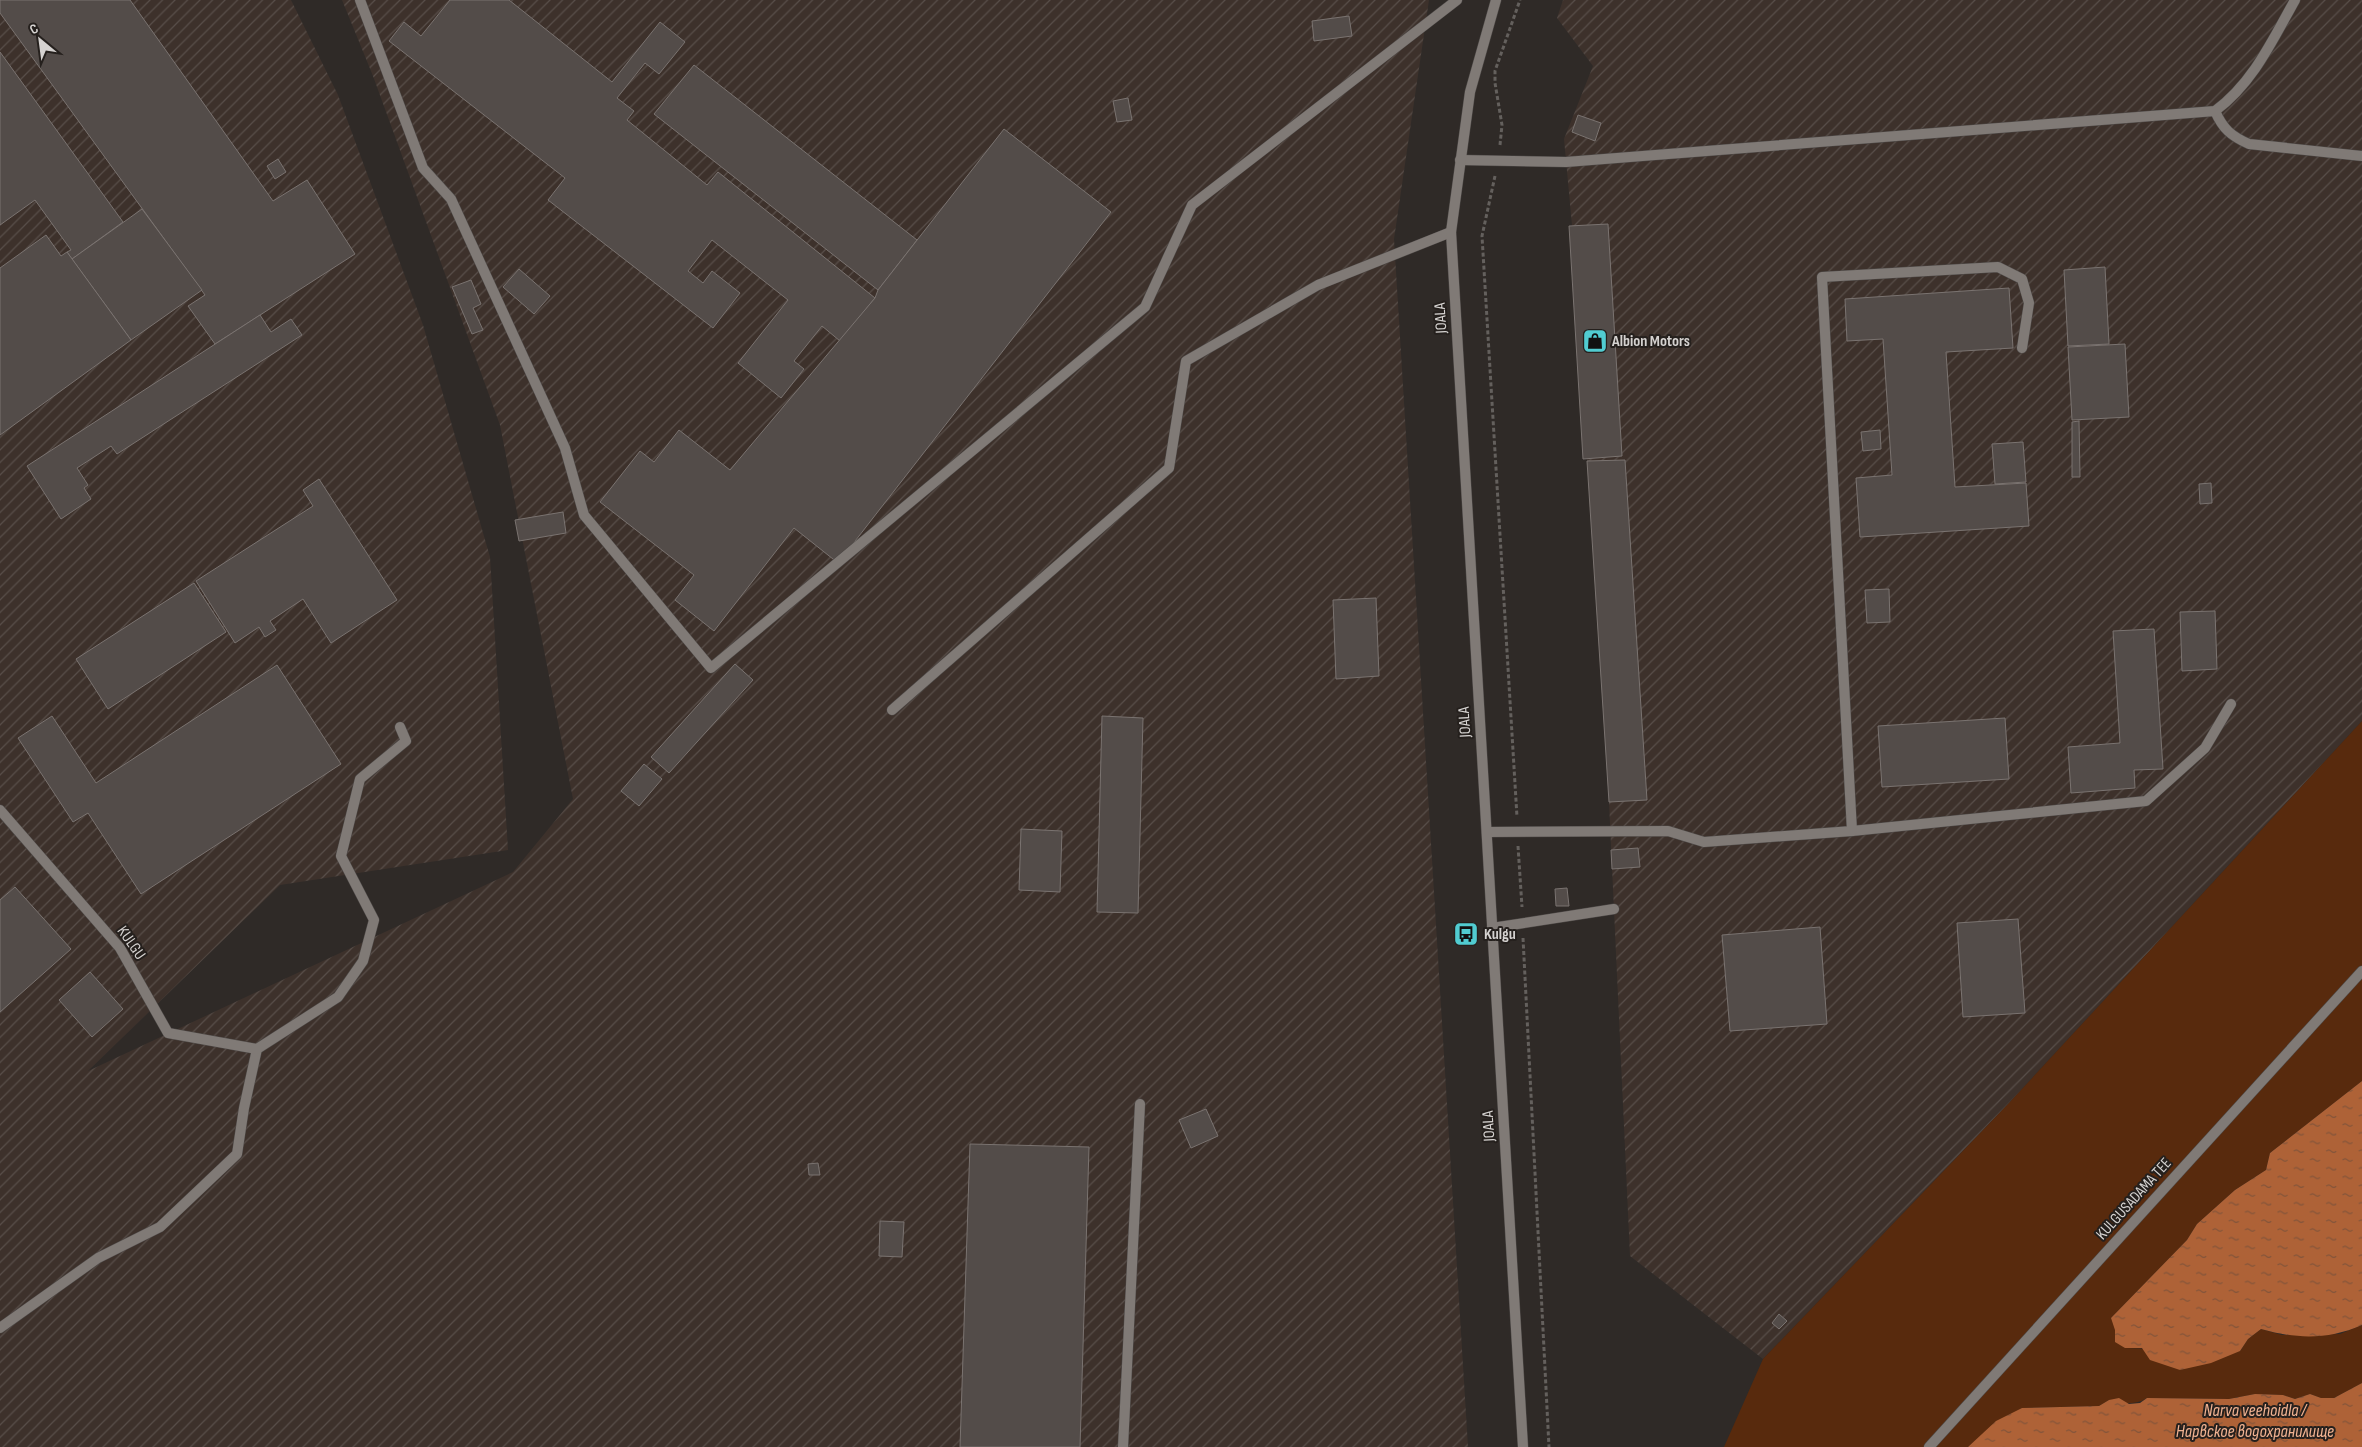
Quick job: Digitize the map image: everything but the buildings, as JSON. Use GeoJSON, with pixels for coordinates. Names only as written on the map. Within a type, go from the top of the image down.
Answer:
{"type":"FeatureCollection","features":[{"type":"Feature","properties":{"kind":"street"},"geometry":{"type":"LineString","coordinates":[[360,0],[422,168],[451,199],[565,448],[584,515],[711,668],[1145,307],[1192,205],[1457,0]]}},
{"type":"Feature","properties":{"kind":"street","name":"JOALA"},"geometry":{"type":"LineString","coordinates":[[1496,0],[1470,92],[1451,232],[1523,1447]]}},
{"type":"Feature","properties":{"kind":"street"},"geometry":{"type":"LineString","coordinates":[[1460,160],[1566,162],[2215,111],[2246,84],[2295,0]]}},
{"type":"Feature","properties":{"kind":"street"},"geometry":{"type":"LineString","coordinates":[[2215,111],[2223,127],[2232,137],[2249,144],[2362,156]]}},
{"type":"Feature","properties":{"kind":"street"},"geometry":{"type":"LineString","coordinates":[[892,710],[1169,468],[1186,361],[1318,286],[1451,232]]}},
{"type":"Feature","properties":{"kind":"street"},"geometry":{"type":"LineString","coordinates":[[1852,831],[1822,278],[1998,268],[2022,279],[2030,303],[2022,348]]}},
{"type":"Feature","properties":{"kind":"street"},"geometry":{"type":"LineString","coordinates":[[1486,832],[1668,831],[1704,842],[1852,831],[2146,801],[2205,748],[2231,704]]}},
{"type":"Feature","properties":{"kind":"street"},"geometry":{"type":"LineString","coordinates":[[0,1328],[98,1258],[160,1227],[237,1154],[244,1108],[257,1049],[338,996],[363,961],[374,920],[341,856],[360,779],[406,741],[400,727]]}},
{"type":"Feature","properties":{"kind":"street","name":"KULGU"},"geometry":{"type":"LineString","coordinates":[[0,810],[120,948],[168,1032],[257,1049]]}},
{"type":"Feature","properties":{"kind":"street"},"geometry":{"type":"LineString","coordinates":[[1492,928],[1614,909]]}},
{"type":"Feature","properties":{"kind":"street","name":"KULGUSADAMA TEE"},"geometry":{"type":"LineString","coordinates":[[1929,1447],[2362,971]]}},
{"type":"Feature","properties":{"kind":"street"},"geometry":{"type":"LineString","coordinates":[[1123,1447],[1140,1104]]}},
{"type":"Feature","properties":{"kind":"path"},"geometry":{"type":"LineString","coordinates":[[1520,0],[1495,71],[1495,83],[1502,125],[1498,162],[1482,236],[1523,923],[1549,1447]]}},
{"type":"Feature","properties":{"kind":"shaded area"},"geometry":{"type":"Polygon","coordinates":[[[0,0],[291,0],[338,95],[423,325],[490,557],[508,850],[280,885],[88,1071],[513,872],[573,799],[500,425],[373,76],[342,0],[1429,0],[1394,239],[1468,1447],[0,1447],[0,0]]]}},
{"type":"Feature","properties":{"kind":"shaded area"},"geometry":{"type":"Polygon","coordinates":[[[1563,0],[2362,0],[2362,721],[2009,1103],[1763,1359],[1630,1256],[1609,802],[1572,225],[1564,139],[1593,66],[1557,18],[1563,0]]]}},
{"type":"Feature","properties":{"kind":"shaded area"},"geometry":{"type":"Polygon","coordinates":[[[2362,721],[2362,1081],[2270,1153],[2266,1170],[2235,1190],[2197,1224],[2187,1240],[2111,1318],[2125,1348],[2240,1351],[2248,1339],[2261,1329],[2282,1335],[2340,1334],[2362,1325],[2362,1383],[2334,1398],[2321,1398],[2310,1394],[2295,1399],[2283,1395],[2255,1394],[2229,1399],[2147,1398],[2133,1403],[2109,1400],[2099,1406],[2022,1408],[1968,1447],[1724,1447],[1763,1359],[2009,1103],[2362,721]]]}},
{"type":"Feature","properties":{"kind":"water"},"geometry":{"type":"Polygon","coordinates":[[[2362,1081],[2362,1325],[2337,1333],[2312,1336],[2287,1335],[2261,1329],[2248,1339],[2240,1351],[2211,1363],[2180,1370],[2150,1360],[2142,1348],[2125,1348],[2115,1342],[2115,1330],[2111,1318],[2187,1240],[2197,1224],[2235,1190],[2266,1170],[2270,1153],[2362,1081]]]}},
{"type":"Feature","properties":{"kind":"water","name":"Narva veehoidla / Нарвское водохранилище"},"geometry":{"type":"Polygon","coordinates":[[[2362,1383],[2362,1447],[1968,1447],[1996,1421],[2022,1408],[2099,1406],[2109,1400],[2119,1398],[2129,1404],[2140,1403],[2147,1398],[2229,1399],[2255,1394],[2283,1395],[2295,1399],[2310,1394],[2321,1398],[2334,1398],[2362,1383]]]}},
{"type":"Feature","properties":{"kind":"place","name":"Albion Motors"},"geometry":{"type":"Point","coordinates":[1595,341]}},
{"type":"Feature","properties":{"kind":"place","name":"Kulgu"},"geometry":{"type":"Point","coordinates":[1466,934]}}]}
